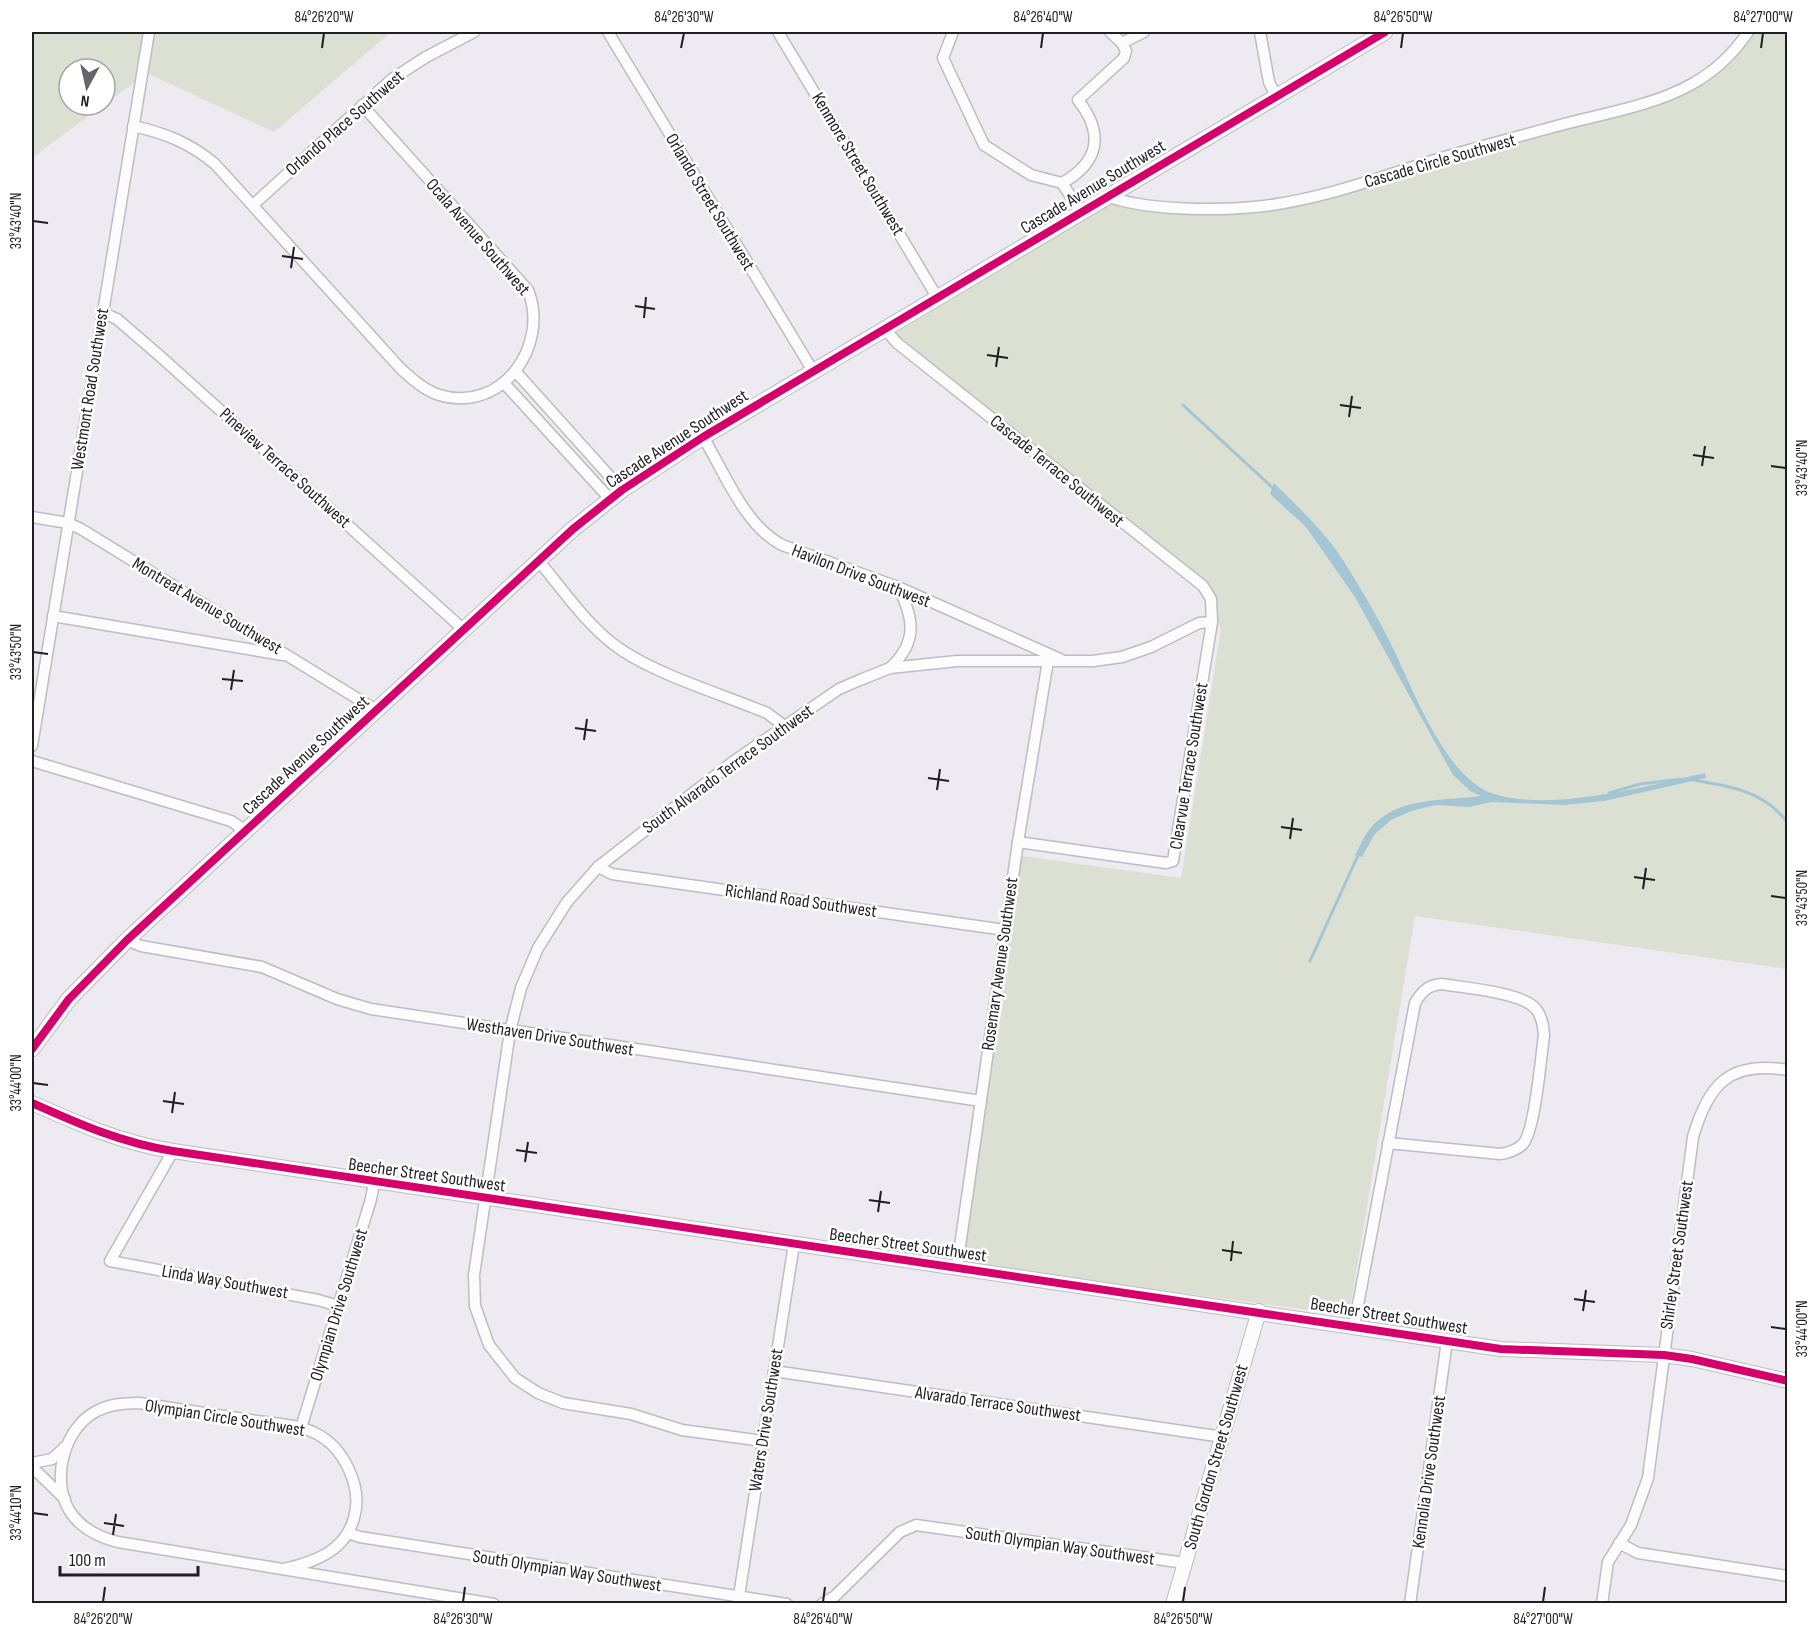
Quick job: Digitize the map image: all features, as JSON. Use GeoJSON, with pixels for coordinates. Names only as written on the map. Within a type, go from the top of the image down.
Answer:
{"type":"FeatureCollection","features":[{"type":"Feature","properties":{"kind":"main road","name":"Cascade Avenue Southwest"},"geometry":{"type":"LineString","coordinates":[[32,1049],[69,999],[127,940],[538,560],[616,495],[703,436],[1385,32]]}},
{"type":"Feature","properties":{"kind":"street","name":"Westmont Road Southwest"},"geometry":{"type":"LineString","coordinates":[[32,746],[35,701],[53,616],[149,32]]}},
{"type":"Feature","properties":{"kind":"street","name":"Orlando Place Southwest"},"geometry":{"type":"LineString","coordinates":[[253,206],[392,79],[426,57],[474,32]]}},
{"type":"Feature","properties":{"kind":"street","name":"Orlando Street Southwest"},"geometry":{"type":"LineString","coordinates":[[608,32],[813,371]]}},
{"type":"Feature","properties":{"kind":"street","name":"Kenmore Street Southwest"},"geometry":{"type":"LineString","coordinates":[[778,32],[937,297]]}},
{"type":"Feature","properties":{"kind":"street"},"geometry":{"type":"LineString","coordinates":[[953,32],[943,58],[984,146],[1031,175],[1062,183],[1081,212]]}},
{"type":"Feature","properties":{"kind":"street"},"geometry":{"type":"LineString","coordinates":[[1062,183],[1088,162],[1095,143],[1093,126],[1078,100],[1124,58],[1126,51],[1122,43],[1110,32]]}},
{"type":"Feature","properties":{"kind":"street"},"geometry":{"type":"LineString","coordinates":[[1122,43],[1144,32]]}},
{"type":"Feature","properties":{"kind":"street"},"geometry":{"type":"LineString","coordinates":[[1260,32],[1269,82],[1276,96]]}},
{"type":"Feature","properties":{"kind":"street","name":"Cascade Circle Southwest"},"geometry":{"type":"LineString","coordinates":[[1107,196],[1125,203],[1145,206],[1244,207],[1290,202],[1376,180],[1424,164],[1642,103],[1690,85],[1711,72],[1731,54],[1748,32]]}},
{"type":"Feature","properties":{"kind":"street","name":"Ocala Avenue Southwest"},"geometry":{"type":"LineString","coordinates":[[133,126],[166,133],[196,148],[215,164],[401,369],[419,384],[439,394],[461,398],[483,394],[504,383],[516,372],[529,351],[534,306],[528,290],[362,105]]}},
{"type":"Feature","properties":{"kind":"street","name":"Pineview Terrace Southwest"},"geometry":{"type":"LineString","coordinates":[[103,313],[117,319],[161,357],[463,629]]}},
{"type":"Feature","properties":{"kind":"street","name":"Cascade Terrace Southwest"},"geometry":{"type":"LineString","coordinates":[[884,328],[897,343],[1203,586],[1211,599],[1212,622]]}},
{"type":"Feature","properties":{"kind":"street"},"geometry":{"type":"LineString","coordinates":[[516,372],[616,495]]}},
{"type":"Feature","properties":{"kind":"street"},"geometry":{"type":"LineString","coordinates":[[504,383],[616,495]]}},
{"type":"Feature","properties":{"kind":"street","name":"Havilon Drive Southwest"},"geometry":{"type":"LineString","coordinates":[[703,436],[752,522],[766,537],[782,545],[898,587],[1066,661]]}},
{"type":"Feature","properties":{"kind":"street","name":"Montreat Avenue Southwest"},"geometry":{"type":"LineString","coordinates":[[32,517],[68,523],[376,710]]}},
{"type":"Feature","properties":{"kind":"street"},"geometry":{"type":"LineString","coordinates":[[538,560],[584,614],[622,651],[643,662],[767,713],[783,726]]}},
{"type":"Feature","properties":{"kind":"street"},"geometry":{"type":"LineString","coordinates":[[890,669],[905,650],[911,630],[909,609],[898,587]]}},
{"type":"Feature","properties":{"kind":"street"},"geometry":{"type":"LineString","coordinates":[[53,616],[289,656]]}},
{"type":"Feature","properties":{"kind":"street","name":"South Alvarado Terrace Southwest"},"geometry":{"type":"LineString","coordinates":[[485,1199],[510,1031],[521,988],[538,948],[567,902],[598,867],[734,760],[839,689],[890,669],[957,661],[1066,661],[1122,657],[1151,647],[1199,623],[1212,622]]}},
{"type":"Feature","properties":{"kind":"street","name":"Clearvue Terrace Southwest"},"geometry":{"type":"LineString","coordinates":[[1018,842],[1166,863],[1173,861],[1212,622]]}},
{"type":"Feature","properties":{"kind":"street","name":"Rosemary Avenue Southwest"},"geometry":{"type":"LineString","coordinates":[[957,1267],[1018,842],[1048,661]]}},
{"type":"Feature","properties":{"kind":"street"},"geometry":{"type":"LineString","coordinates":[[32,761],[231,821],[246,831]]}},
{"type":"Feature","properties":{"kind":"street","name":"Richland Road Southwest"},"geometry":{"type":"LineString","coordinates":[[598,867],[612,874],[1005,930]]}},
{"type":"Feature","properties":{"kind":"street","name":"Westhaven Drive Southwest"},"geometry":{"type":"LineString","coordinates":[[127,940],[141,945],[262,967],[337,999],[371,1009],[981,1101]]}},
{"type":"Feature","properties":{"kind":"street"},"geometry":{"type":"LineString","coordinates":[[1354,1326],[1388,1143],[1415,1003],[1422,991],[1432,985],[1442,984],[1519,998],[1536,1008],[1543,1020],[1544,1035],[1531,1129],[1522,1146],[1500,1154],[1388,1143]]}},
{"type":"Feature","properties":{"kind":"street","name":"Shirley Street Southwest"},"geometry":{"type":"LineString","coordinates":[[1602,1604],[1608,1562],[1631,1525],[1648,1478],[1693,1137],[1702,1107],[1718,1085],[1742,1071],[1768,1067],[1788,1070]]}},
{"type":"Feature","properties":{"kind":"street","name":"Beecher Street Southwest"},"geometry":{"type":"LineString","coordinates":[[32,1103],[102,1135],[135,1145],[374,1183],[1259,1311],[1447,1341],[1534,1352],[1664,1355],[1732,1367],[1788,1381]]}},
{"type":"Feature","properties":{"kind":"street","name":"Linda Way Southwest"},"geometry":{"type":"LineString","coordinates":[[173,1151],[110,1261],[339,1306]]}},
{"type":"Feature","properties":{"kind":"street","name":"Olympian Drive Southwest"},"geometry":{"type":"LineString","coordinates":[[302,1428],[374,1183]]}},
{"type":"Feature","properties":{"kind":"street"},"geometry":{"type":"LineString","coordinates":[[485,1199],[474,1275],[475,1306],[489,1346],[515,1378],[538,1393],[563,1403],[631,1414],[682,1430],[763,1441]]}},
{"type":"Feature","properties":{"kind":"street","name":"Waters Drive Southwest"},"geometry":{"type":"LineString","coordinates":[[739,1596],[794,1244]]}},
{"type":"Feature","properties":{"kind":"street","name":"South Gordon Street Southwest"},"geometry":{"type":"LineString","coordinates":[[1173,1604],[1259,1311]]}},
{"type":"Feature","properties":{"kind":"street","name":"Kennolia Drive Southwest"},"geometry":{"type":"LineString","coordinates":[[1410,1604],[1447,1341]]}},
{"type":"Feature","properties":{"kind":"street","name":"Alvarado Terrace Southwest"},"geometry":{"type":"LineString","coordinates":[[774,1371],[1222,1437]]}},
{"type":"Feature","properties":{"kind":"street","name":"Olympian Circle Southwest"},"geometry":{"type":"LineString","coordinates":[[64,1499],[62,1478],[66,1446],[76,1427],[95,1412],[117,1403],[139,1403],[302,1428],[328,1440],[346,1464],[356,1500],[354,1517],[348,1533],[339,1545],[325,1556],[284,1569]]}},
{"type":"Feature","properties":{"kind":"street"},"geometry":{"type":"LineString","coordinates":[[66,1446],[52,1459],[32,1465],[64,1499],[79,1522],[101,1538],[494,1604]]}},
{"type":"Feature","properties":{"kind":"street","name":"South Olympian Way Southwest"},"geometry":{"type":"LineString","coordinates":[[822,1604],[835,1596],[900,1532],[916,1525],[1185,1563]]}},
{"type":"Feature","properties":{"kind":"street","name":"South Olympian Way Southwest"},"geometry":{"type":"LineString","coordinates":[[348,1533],[360,1538],[483,1558],[787,1604]]}},
{"type":"Feature","properties":{"kind":"street"},"geometry":{"type":"LineString","coordinates":[[1619,1543],[1638,1553],[1788,1576]]}},
{"type":"Feature","properties":{"kind":"shaded area"},"geometry":{"type":"Polygon","coordinates":[[[32,32],[391,32],[274,132],[147,73],[117,95],[117,57],[57,57],[57,117],[87,117],[32,158],[32,32]]]}},
{"type":"Feature","properties":{"kind":"shaded area"},"geometry":{"type":"Polygon","coordinates":[[[1750,32],[1787,32],[1787,969],[1415,916],[1349,1315],[960,1264],[1022,856],[1181,878],[1221,629],[1201,582],[879,330],[1117,193],[1147,202],[1198,210],[1326,193],[1676,89],[1733,52],[1750,32]]]}},
{"type":"Feature","properties":{"kind":"water"},"geometry":{"type":"Polygon","coordinates":[[[1274,483],[1318,528],[1341,557],[1385,633],[1420,706],[1445,751],[1476,785],[1494,794],[1517,799],[1543,800],[1599,795],[1705,773],[1706,778],[1604,801],[1564,805],[1491,802],[1470,807],[1436,805],[1411,811],[1391,820],[1374,835],[1362,857],[1355,855],[1369,830],[1392,811],[1421,802],[1481,796],[1470,791],[1453,775],[1355,597],[1306,527],[1270,494],[1274,483]]]}},
{"type":"Feature","properties":{"kind":"waterway"},"geometry":{"type":"LineString","coordinates":[[1183,405],[1274,489]]}},
{"type":"Feature","properties":{"kind":"waterway"},"geometry":{"type":"LineString","coordinates":[[1609,793],[1640,784],[1682,779]]}},
{"type":"Feature","properties":{"kind":"waterway"},"geometry":{"type":"LineString","coordinates":[[1694,780],[1733,788],[1757,797],[1779,812],[1788,823]]}},
{"type":"Feature","properties":{"kind":"waterway"},"geometry":{"type":"LineString","coordinates":[[1310,961],[1359,853]]}},
{"type":"Feature","properties":{"kind":"cycle path"},"geometry":{"type":"LineString","coordinates":[[32,1049],[69,999],[127,940],[573,529],[622,490],[703,437],[1385,32]]}},
{"type":"Feature","properties":{"kind":"cycle path"},"geometry":{"type":"LineString","coordinates":[[32,1103],[118,1138],[154,1148],[1501,1349],[1664,1355],[1692,1359],[1788,1381]]}}]}
